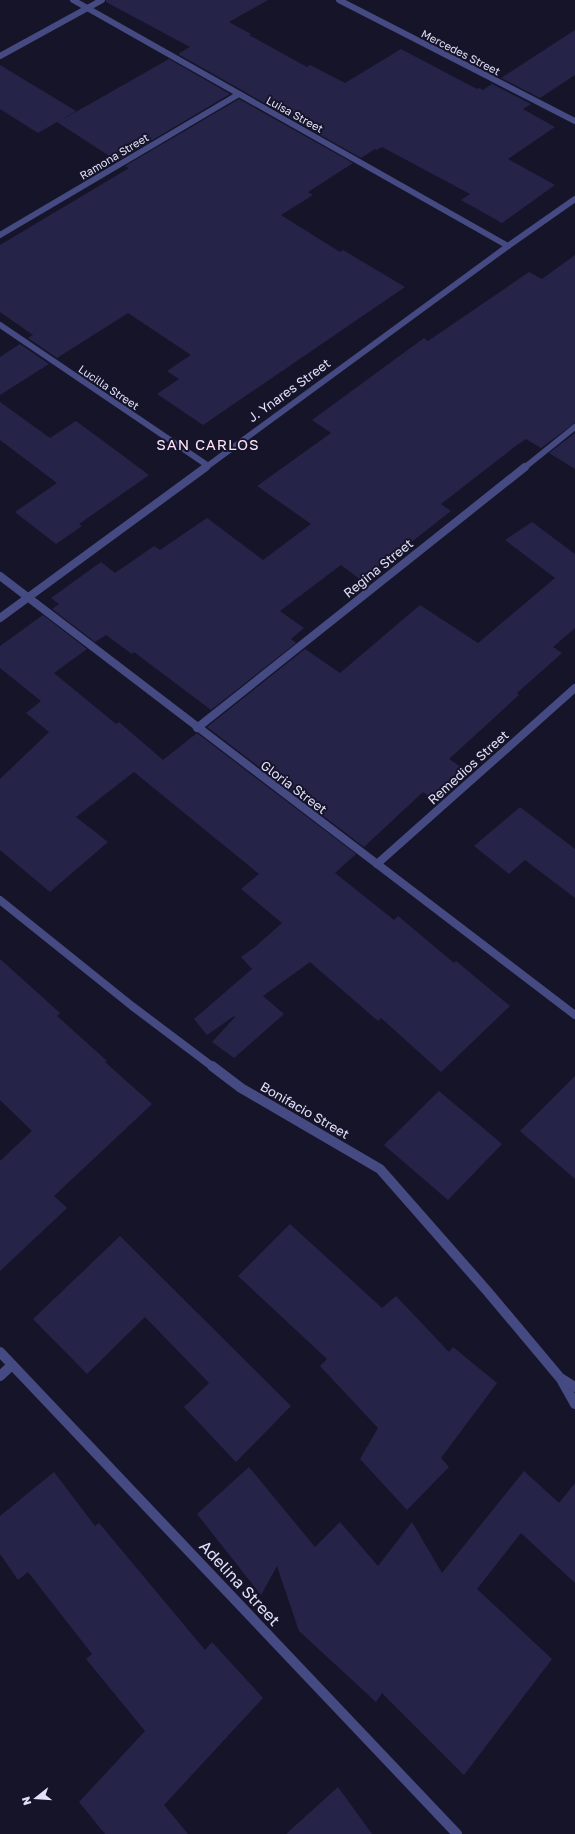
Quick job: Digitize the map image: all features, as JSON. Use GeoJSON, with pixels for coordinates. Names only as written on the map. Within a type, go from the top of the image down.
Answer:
{"type":"FeatureCollection","features":[{"type":"Feature","properties":{"kind":"street","name":"Luisa Street"},"geometry":{"type":"LineString","coordinates":[[73,0],[508,246]]}},
{"type":"Feature","properties":{"kind":"street"},"geometry":{"type":"LineString","coordinates":[[0,56],[102,0]]}},
{"type":"Feature","properties":{"kind":"street","name":"Mercedes Street"},"geometry":{"type":"LineString","coordinates":[[339,0],[575,121]]}},
{"type":"Feature","properties":{"kind":"street","name":"Ramona Street"},"geometry":{"type":"LineString","coordinates":[[0,235],[238,94]]}},
{"type":"Feature","properties":{"kind":"street","name":"J. Ynares Street"},"geometry":{"type":"LineString","coordinates":[[0,618],[207,465],[575,199]]}},
{"type":"Feature","properties":{"kind":"street","name":"Lucilla Street"},"geometry":{"type":"LineString","coordinates":[[0,325],[207,465]]}},
{"type":"Feature","properties":{"kind":"street","name":"Regina Street"},"geometry":{"type":"LineString","coordinates":[[197,728],[575,427]]}},
{"type":"Feature","properties":{"kind":"street","name":"Gloria Street"},"geometry":{"type":"LineString","coordinates":[[0,576],[197,728],[575,1015]]}},
{"type":"Feature","properties":{"kind":"street","name":"Remedios Street"},"geometry":{"type":"LineString","coordinates":[[377,864],[575,688]]}},
{"type":"Feature","properties":{"kind":"street","name":"Bonifacio Street"},"geometry":{"type":"LineString","coordinates":[[0,900],[132,1006],[241,1088],[380,1169],[488,1292],[561,1379],[575,1404]]}},
{"type":"Feature","properties":{"kind":"street","name":"Adelina Street"},"geometry":{"type":"LineString","coordinates":[[0,1352],[457,1834]]}},
{"type":"Feature","properties":{"kind":"street"},"geometry":{"type":"LineString","coordinates":[[0,1376],[12,1364]]}},
{"type":"Feature","properties":{"kind":"street","name":"Bonifacio Street"},"geometry":{"type":"LineString","coordinates":[[561,1379],[575,1387]]}},
{"type":"Feature","properties":{"kind":"building"},"geometry":{"type":"Polygon","coordinates":[[[106,0],[268,0],[229,22],[251,34],[249,35],[307,67],[310,65],[345,83],[401,49],[477,89],[479,88],[483,90],[492,84],[531,104],[523,109],[555,127],[508,159],[555,185],[502,223],[461,200],[470,194],[382,147],[377,150],[375,149],[361,158],[178,54],[190,47],[106,2],[106,0]]]}},
{"type":"Feature","properties":{"kind":"building"},"geometry":{"type":"Polygon","coordinates":[[[575,30],[575,75],[540,98],[501,78],[575,30]]]}},
{"type":"Feature","properties":{"kind":"building"},"geometry":{"type":"Polygon","coordinates":[[[169,59],[230,94],[117,161],[57,122],[38,133],[0,109],[0,65],[76,111],[58,122],[169,59]]]}},
{"type":"Feature","properties":{"kind":"building"},"geometry":{"type":"Polygon","coordinates":[[[239,99],[353,163],[308,192],[313,195],[281,215],[340,252],[343,250],[405,287],[203,425],[157,394],[179,379],[167,371],[191,355],[128,313],[57,358],[28,338],[33,335],[0,312],[0,245],[129,168],[125,166],[239,99]]]}},
{"type":"Feature","properties":{"kind":"building"},"geometry":{"type":"Polygon","coordinates":[[[575,255],[575,423],[541,448],[526,439],[517,445],[441,504],[451,511],[361,580],[341,565],[280,611],[304,628],[291,639],[296,643],[211,710],[134,652],[132,654],[106,635],[95,642],[52,609],[59,604],[51,598],[101,562],[115,573],[154,546],[160,550],[207,518],[263,560],[311,524],[257,486],[331,433],[312,420],[424,338],[428,341],[529,272],[542,279],[575,255]]]}},
{"type":"Feature","properties":{"kind":"building"},"geometry":{"type":"Polygon","coordinates":[[[20,344],[49,364],[0,395],[0,357],[20,344]]]}},
{"type":"Feature","properties":{"kind":"building"},"geometry":{"type":"Polygon","coordinates":[[[0,402],[50,438],[76,421],[149,475],[79,524],[82,526],[56,544],[15,512],[57,483],[0,440],[0,402]]]}},
{"type":"Feature","properties":{"kind":"building"},"geometry":{"type":"Polygon","coordinates":[[[575,433],[575,469],[549,453],[575,433]]]}},
{"type":"Feature","properties":{"kind":"building"},"geometry":{"type":"Polygon","coordinates":[[[532,522],[575,554],[575,628],[553,647],[562,653],[517,693],[519,695],[449,759],[462,768],[431,798],[423,792],[364,847],[207,727],[305,649],[340,673],[420,605],[478,643],[555,578],[505,540],[532,522]]]}},
{"type":"Feature","properties":{"kind":"building"},"geometry":{"type":"Polygon","coordinates":[[[43,615],[87,649],[54,673],[116,724],[119,722],[163,760],[197,733],[356,854],[335,873],[394,920],[398,916],[454,963],[456,961],[510,1006],[441,1072],[381,1018],[378,1021],[310,962],[263,996],[284,1014],[234,1058],[212,1042],[235,1017],[234,1016],[207,1035],[194,1019],[252,969],[241,957],[255,947],[282,923],[241,889],[259,874],[134,772],[76,817],[108,842],[50,892],[0,850],[0,779],[49,732],[26,713],[41,701],[0,668],[0,646],[43,615]]]}},
{"type":"Feature","properties":{"kind":"building"},"geometry":{"type":"Polygon","coordinates":[[[520,807],[575,849],[575,898],[525,860],[509,874],[474,846],[520,807]]]}},
{"type":"Feature","properties":{"kind":"building"},"geometry":{"type":"Polygon","coordinates":[[[0,959],[60,1013],[57,1016],[152,1104],[54,1196],[67,1208],[0,1271],[0,1161],[32,1131],[0,1100],[0,959]]]}},
{"type":"Feature","properties":{"kind":"building"},"geometry":{"type":"Polygon","coordinates":[[[575,1076],[575,1179],[520,1131],[575,1076]]]}},
{"type":"Feature","properties":{"kind":"building"},"geometry":{"type":"Polygon","coordinates":[[[439,1091],[502,1144],[448,1200],[384,1145],[439,1091]]]}},
{"type":"Feature","properties":{"kind":"building"},"geometry":{"type":"Polygon","coordinates":[[[290,1224],[382,1308],[396,1296],[449,1352],[453,1347],[497,1383],[441,1458],[449,1467],[407,1510],[360,1459],[378,1428],[320,1366],[327,1359],[238,1276],[290,1224]]]}},
{"type":"Feature","properties":{"kind":"building"},"geometry":{"type":"Polygon","coordinates":[[[120,1236],[291,1406],[236,1462],[184,1407],[209,1383],[145,1317],[87,1374],[33,1319],[120,1236]]]}},
{"type":"Feature","properties":{"kind":"building"},"geometry":{"type":"Polygon","coordinates":[[[249,1467],[315,1547],[340,1522],[378,1566],[412,1522],[442,1573],[524,1471],[559,1503],[575,1483],[575,1583],[521,1533],[477,1589],[552,1659],[464,1775],[382,1693],[376,1702],[299,1631],[277,1566],[261,1595],[197,1514],[249,1467]]]}},
{"type":"Feature","properties":{"kind":"building"},"geometry":{"type":"Polygon","coordinates":[[[54,1472],[95,1526],[99,1523],[205,1650],[212,1642],[263,1698],[164,1805],[188,1834],[105,1834],[79,1802],[145,1731],[86,1659],[92,1654],[28,1572],[18,1580],[0,1554],[0,1516],[54,1472]]]}},
{"type":"Feature","properties":{"kind":"building"},"geometry":{"type":"Polygon","coordinates":[[[338,1787],[372,1834],[286,1834],[338,1787]]]}},
{"type":"Feature","properties":{"kind":"district","name":"SAN CARLOS"},"geometry":{"type":"Point","coordinates":[208,444]}}]}
